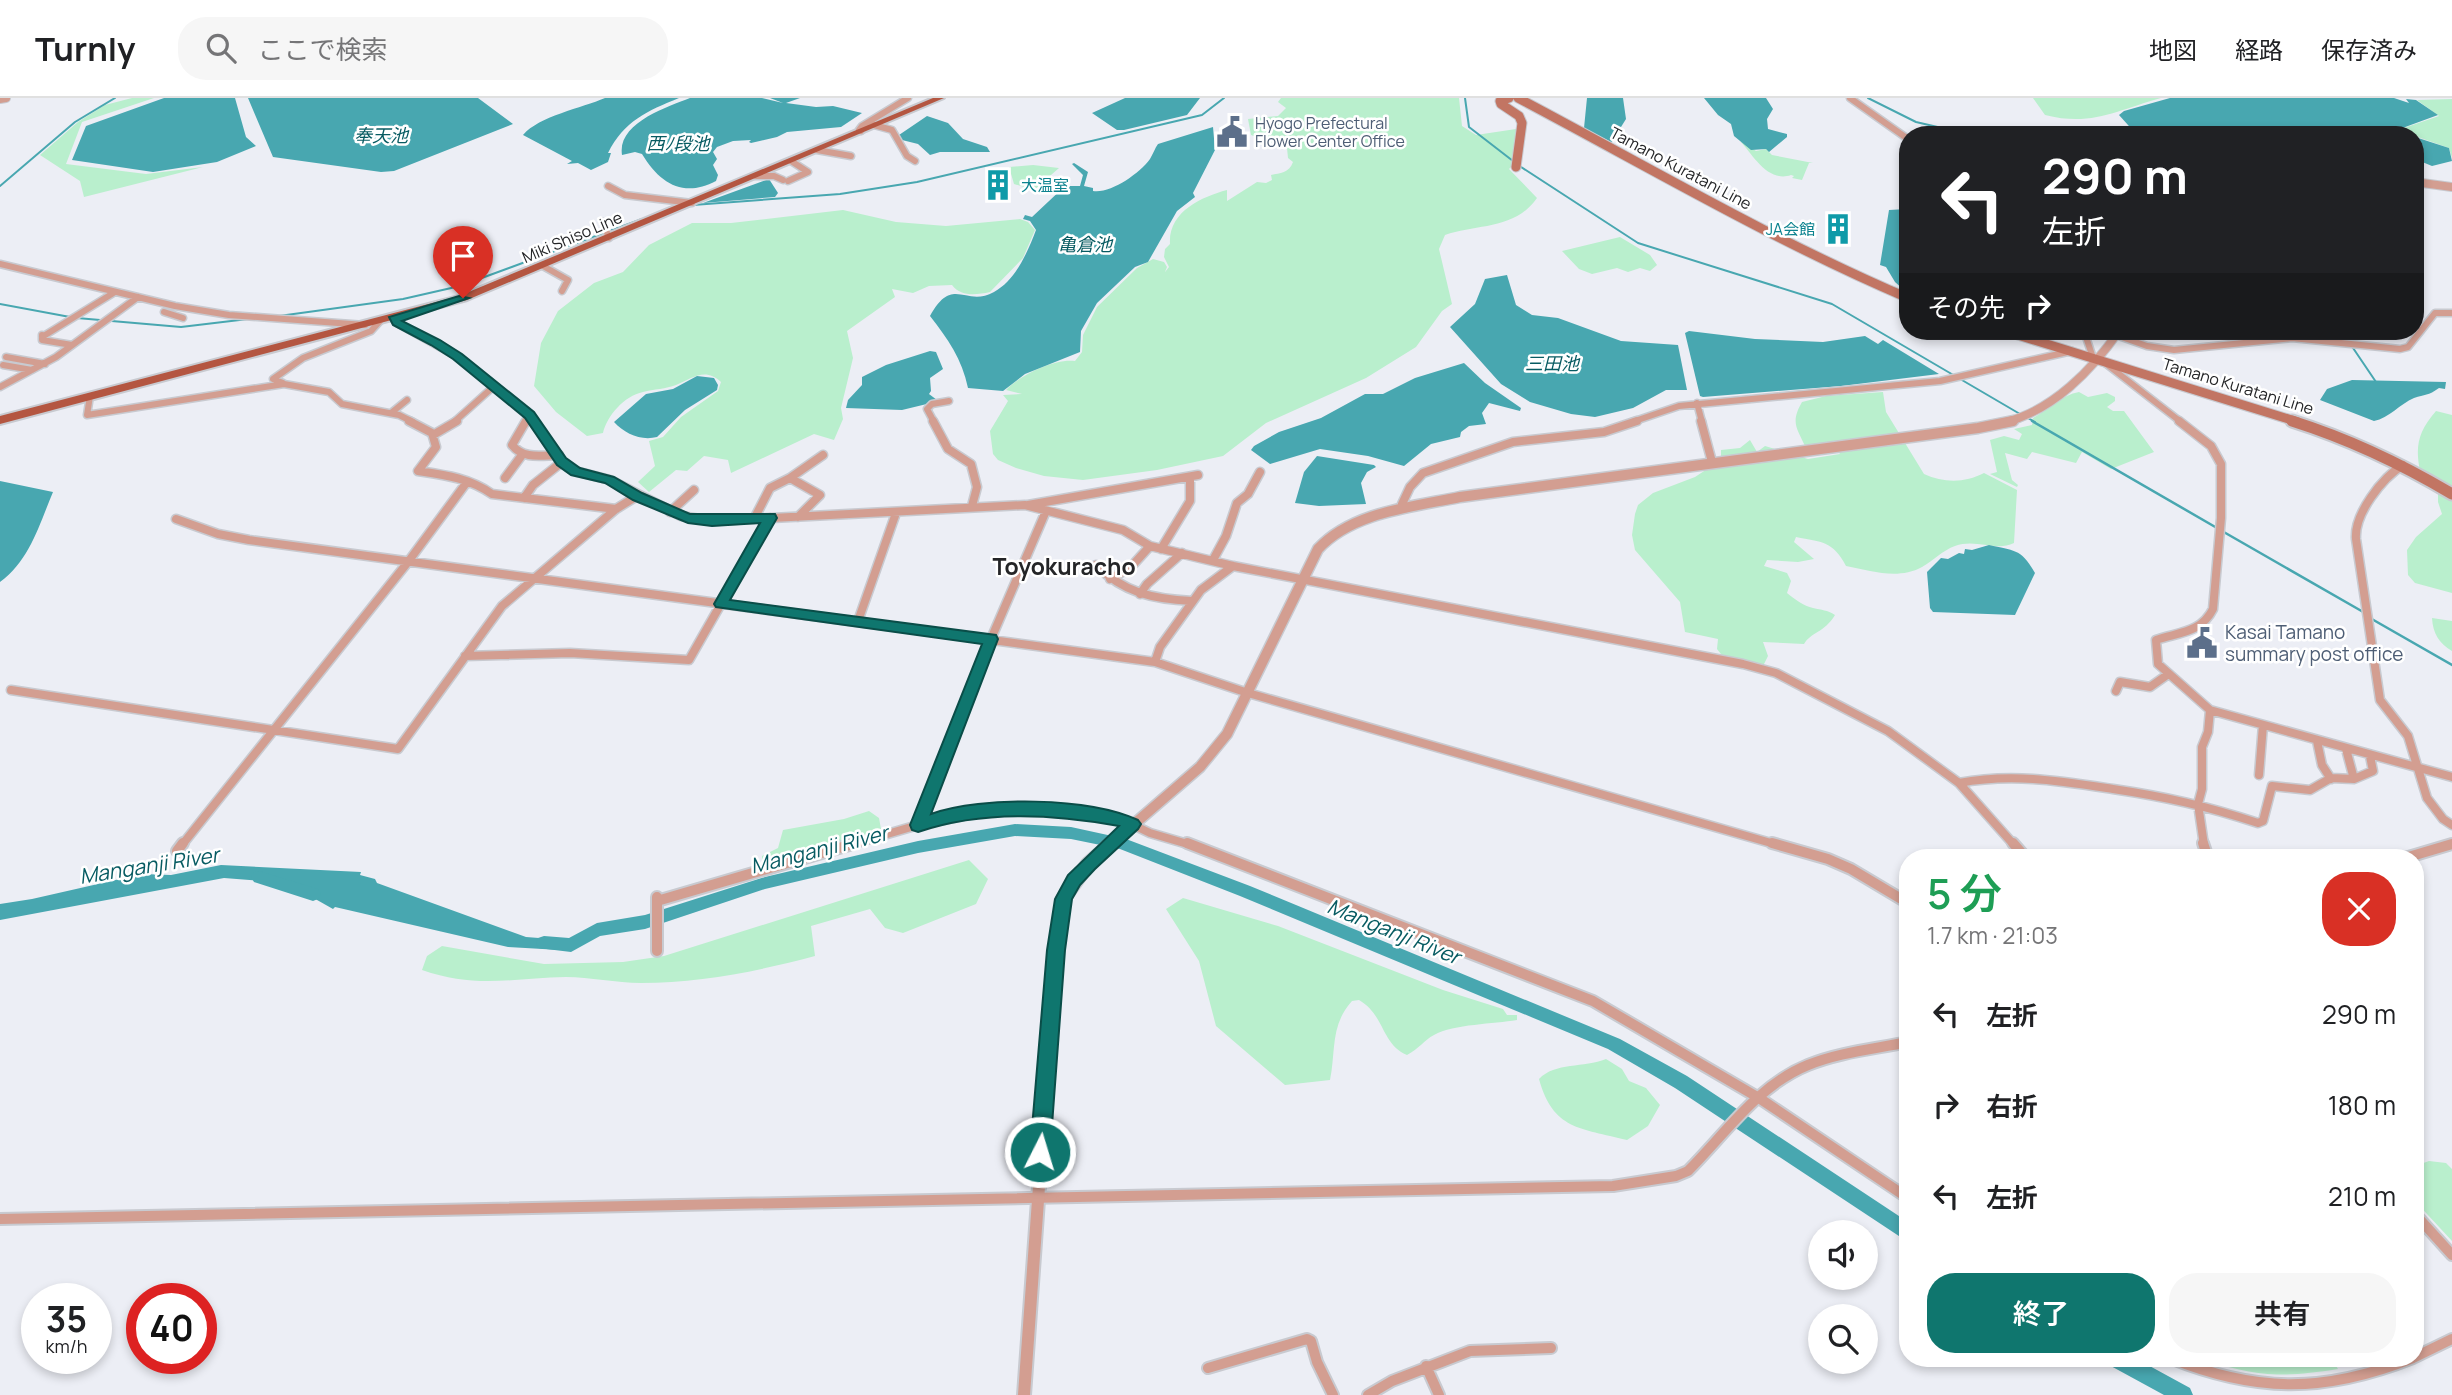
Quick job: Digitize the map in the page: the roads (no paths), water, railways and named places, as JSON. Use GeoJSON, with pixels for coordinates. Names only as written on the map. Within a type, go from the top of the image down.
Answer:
{"type":"FeatureCollection","features":[{"type":"Feature","properties":{"kind":"main road","name":"Miki Shiso Line"},"geometry":{"type":"LineString","coordinates":[[0,420],[463,298],[610,239],[940,98]]}},
{"type":"Feature","properties":{"kind":"main road"},"geometry":{"type":"LineString","coordinates":[[1509,98],[1500,101],[1500,104],[1519,116],[1522,122],[1516,167]]}},
{"type":"Feature","properties":{"kind":"main road","name":"Tamano Kuratani Line"},"geometry":{"type":"LineString","coordinates":[[1518,98],[1835,265],[1899,294]]}},
{"type":"Feature","properties":{"kind":"main road","name":"Tamano Kuratani Line"},"geometry":{"type":"LineString","coordinates":[[2035,340],[2337,435],[2403,465],[2452,494]]}},
{"type":"Feature","properties":{"kind":"street"},"geometry":{"type":"LineString","coordinates":[[0,99],[6,98]]}},
{"type":"Feature","properties":{"kind":"street"},"geometry":{"type":"LineString","coordinates":[[861,131],[859,130],[862,126],[908,98]]}},
{"type":"Feature","properties":{"kind":"street"},"geometry":{"type":"LineString","coordinates":[[1850,98],[1899,133]]}},
{"type":"Feature","properties":{"kind":"street"},"geometry":{"type":"LineString","coordinates":[[874,125],[892,131],[907,156],[915,161]]}},
{"type":"Feature","properties":{"kind":"street"},"geometry":{"type":"LineString","coordinates":[[817,150],[851,156]]}},
{"type":"Feature","properties":{"kind":"street"},"geometry":{"type":"LineString","coordinates":[[756,176],[774,176],[786,181],[808,172],[791,161]]}},
{"type":"Feature","properties":{"kind":"street"},"geometry":{"type":"LineString","coordinates":[[2424,183],[2452,187]]}},
{"type":"Feature","properties":{"kind":"street"},"geometry":{"type":"LineString","coordinates":[[608,186],[625,195],[692,204]]}},
{"type":"Feature","properties":{"kind":"street"},"geometry":{"type":"LineString","coordinates":[[603,222],[610,239]]}},
{"type":"Feature","properties":{"kind":"street"},"geometry":{"type":"LineString","coordinates":[[0,264],[192,309],[229,315],[365,325]]}},
{"type":"Feature","properties":{"kind":"street"},"geometry":{"type":"LineString","coordinates":[[543,266],[568,280],[562,290]]}},
{"type":"Feature","properties":{"kind":"street"},"geometry":{"type":"LineString","coordinates":[[72,345],[49,342],[43,340],[42,336],[115,292]]}},
{"type":"Feature","properties":{"kind":"street"},"geometry":{"type":"LineString","coordinates":[[0,387],[45,364],[138,297]]}},
{"type":"Feature","properties":{"kind":"street"},"geometry":{"type":"LineString","coordinates":[[175,306],[162,314],[182,317],[192,309]]}},
{"type":"Feature","properties":{"kind":"street"},"geometry":{"type":"LineString","coordinates":[[2424,327],[2435,313],[2452,313]]}},
{"type":"Feature","properties":{"kind":"street"},"geometry":{"type":"LineString","coordinates":[[395,317],[397,323],[436,342],[457,357],[530,416],[560,458],[575,471],[610,480],[670,512],[698,521],[1025,505],[1194,476],[1190,501],[1161,548]]}},
{"type":"Feature","properties":{"kind":"street"},"geometry":{"type":"LineString","coordinates":[[380,321],[371,331],[303,358],[273,379],[329,392],[342,404],[391,412],[416,423],[433,435],[436,447],[418,471],[476,483],[492,494],[616,509]]}},
{"type":"Feature","properties":{"kind":"street"},"geometry":{"type":"LineString","coordinates":[[2088,340],[2095,358],[2211,446],[2221,464],[2221,518],[2213,609],[2208,622],[2200,629],[2156,640],[2158,664],[2167,675],[2201,699],[2210,710],[2452,777]]}},
{"type":"Feature","properties":{"kind":"street"},"geometry":{"type":"LineString","coordinates":[[1024,1395],[1036,1197],[1063,899],[1088,864],[1206,760],[1227,734],[1318,549],[1332,534],[1363,520],[1460,497],[1929,435],[2020,418],[2058,394],[2112,340]]}},
{"type":"Feature","properties":{"kind":"street"},"geometry":{"type":"LineString","coordinates":[[2134,340],[2147,346],[2174,350],[2272,340]]}},
{"type":"Feature","properties":{"kind":"street"},"geometry":{"type":"LineString","coordinates":[[2312,340],[2400,349],[2408,347],[2414,340]]}},
{"type":"Feature","properties":{"kind":"street"},"geometry":{"type":"LineString","coordinates":[[1406,508],[1402,504],[1403,498],[1415,480],[1434,468],[1513,442],[1604,432],[1661,411],[1697,404],[1940,381],[2072,351]]}},
{"type":"Feature","properties":{"kind":"street"},"geometry":{"type":"LineString","coordinates":[[32,370],[4,361],[45,364]]}},
{"type":"Feature","properties":{"kind":"street"},"geometry":{"type":"LineString","coordinates":[[90,397],[88,415],[286,384]]}},
{"type":"Feature","properties":{"kind":"street"},"geometry":{"type":"LineString","coordinates":[[433,435],[461,418],[493,387]]}},
{"type":"Feature","properties":{"kind":"street"},"geometry":{"type":"LineString","coordinates":[[391,412],[407,400]]}},
{"type":"Feature","properties":{"kind":"street"},"geometry":{"type":"LineString","coordinates":[[949,401],[932,404],[928,409],[948,449],[971,464],[977,487],[972,506]]}},
{"type":"Feature","properties":{"kind":"street"},"geometry":{"type":"LineString","coordinates":[[1697,404],[1712,462]]}},
{"type":"Feature","properties":{"kind":"street"},"geometry":{"type":"LineString","coordinates":[[530,416],[512,445],[522,455],[560,458]]}},
{"type":"Feature","properties":{"kind":"street"},"geometry":{"type":"LineString","coordinates":[[505,478],[522,455]]}},
{"type":"Feature","properties":{"kind":"street"},"geometry":{"type":"LineString","coordinates":[[754,519],[764,492],[781,480],[790,478],[822,455]]}},
{"type":"Feature","properties":{"kind":"street"},"geometry":{"type":"LineString","coordinates":[[524,498],[560,458]]}},
{"type":"Feature","properties":{"kind":"street"},"geometry":{"type":"LineString","coordinates":[[2403,465],[2386,476],[2355,526],[2380,700],[2408,736],[2427,798],[2443,819],[2452,825]]}},
{"type":"Feature","properties":{"kind":"street"},"geometry":{"type":"LineString","coordinates":[[1213,560],[1226,536],[1237,503],[1248,494],[1260,472]]}},
{"type":"Feature","properties":{"kind":"street"},"geometry":{"type":"LineString","coordinates":[[790,478],[820,495],[798,517]]}},
{"type":"Feature","properties":{"kind":"street"},"geometry":{"type":"LineString","coordinates":[[177,851],[408,562],[467,482]]}},
{"type":"Feature","properties":{"kind":"street"},"geometry":{"type":"LineString","coordinates":[[670,512],[694,490]]}},
{"type":"Feature","properties":{"kind":"street"},"geometry":{"type":"LineString","coordinates":[[11,690],[398,749],[502,606],[616,509],[637,496]]}},
{"type":"Feature","properties":{"kind":"street"},"geometry":{"type":"LineString","coordinates":[[1025,505],[1123,530],[1150,546],[1233,566],[1765,669],[1888,732],[1959,783],[2018,849]]}},
{"type":"Feature","properties":{"kind":"street"},"geometry":{"type":"LineString","coordinates":[[918,825],[991,639],[1046,511]]}},
{"type":"Feature","properties":{"kind":"street"},"geometry":{"type":"LineString","coordinates":[[858,621],[896,513]]}},
{"type":"Feature","properties":{"kind":"street"},"geometry":{"type":"LineString","coordinates":[[465,656],[570,653],[689,660],[770,518]]}},
{"type":"Feature","properties":{"kind":"street"},"geometry":{"type":"LineString","coordinates":[[176,519],[228,536],[1155,662],[1248,693],[1828,859],[1851,869],[1899,898]]}},
{"type":"Feature","properties":{"kind":"street"},"geometry":{"type":"LineString","coordinates":[[1110,579],[1130,567],[1150,546]]}},
{"type":"Feature","properties":{"kind":"street"},"geometry":{"type":"LineString","coordinates":[[1140,594],[1147,584],[1182,553]]}},
{"type":"Feature","properties":{"kind":"street"},"geometry":{"type":"LineString","coordinates":[[1096,565],[1121,588],[1140,594],[1192,601]]}},
{"type":"Feature","properties":{"kind":"street"},"geometry":{"type":"LineString","coordinates":[[1155,662],[1160,647],[1192,601],[1201,590],[1233,566]]}},
{"type":"Feature","properties":{"kind":"street"},"geometry":{"type":"LineString","coordinates":[[2116,691],[2120,682],[2150,688],[2158,685],[2167,675]]}},
{"type":"Feature","properties":{"kind":"street"},"geometry":{"type":"LineString","coordinates":[[2205,849],[2200,832],[2198,804],[2202,789],[2202,747],[2208,732],[2210,710]]}},
{"type":"Feature","properties":{"kind":"street"},"geometry":{"type":"LineString","coordinates":[[2259,775],[2263,725]]}},
{"type":"Feature","properties":{"kind":"street"},"geometry":{"type":"LineString","coordinates":[[2316,741],[2322,765],[2330,779]]}},
{"type":"Feature","properties":{"kind":"street"},"geometry":{"type":"LineString","coordinates":[[2346,749],[2354,779]]}},
{"type":"Feature","properties":{"kind":"street"},"geometry":{"type":"LineString","coordinates":[[1959,783],[2007,775],[2035,776],[2125,791],[2154,793],[2258,823],[2263,821],[2272,786],[2310,790],[2330,779],[2354,779],[2373,771],[2370,756]]}},
{"type":"Feature","properties":{"kind":"street"},"geometry":{"type":"LineString","coordinates":[[657,951],[657,900],[707,889],[939,818],[975,811],[1013,808],[1084,813],[1122,820],[1131,826],[1593,1001],[1758,1100],[1899,1192]]}},
{"type":"Feature","properties":{"kind":"street"},"geometry":{"type":"LineString","coordinates":[[2424,853],[2452,844]]}},
{"type":"Feature","properties":{"kind":"street"},"geometry":{"type":"LineString","coordinates":[[0,1219],[1612,1186],[1676,1176],[1688,1171],[1758,1100],[1796,1070],[1832,1058],[1899,1044]]}},
{"type":"Feature","properties":{"kind":"street"},"geometry":{"type":"LineString","coordinates":[[2424,1224],[2452,1255]]}},
{"type":"Feature","properties":{"kind":"street"},"geometry":{"type":"LineString","coordinates":[[1208,1368],[1307,1339],[1311,1341],[1317,1362],[1333,1395]]}},
{"type":"Feature","properties":{"kind":"street"},"geometry":{"type":"LineString","coordinates":[[2424,1352],[2452,1339]]}},
{"type":"Feature","properties":{"kind":"street"},"geometry":{"type":"LineString","coordinates":[[1368,1395],[1426,1366],[1470,1351],[1551,1348]]}},
{"type":"Feature","properties":{"kind":"street"},"geometry":{"type":"LineString","coordinates":[[1426,1366],[1439,1395]]}},
{"type":"Feature","properties":{"kind":"street"},"geometry":{"type":"LineString","coordinates":[[2200,1367],[2257,1384],[2285,1385],[2307,1384],[2384,1367]]}},
{"type":"Feature","properties":{"kind":"water"},"geometry":{"type":"Polygon","coordinates":[[[164,98],[235,98],[246,137],[256,146],[217,162],[153,172],[72,160],[86,126],[164,98]]]}},
{"type":"Feature","properties":{"kind":"water","name":"奉天池"},"geometry":{"type":"Polygon","coordinates":[[[248,98],[478,98],[513,124],[394,171],[381,172],[273,157],[248,98]]]}},
{"type":"Feature","properties":{"kind":"water"},"geometry":{"type":"Polygon","coordinates":[[[605,98],[679,98],[629,125],[614,142],[608,153],[611,153],[608,162],[591,170],[578,163],[567,164],[572,161],[523,135],[530,128],[550,118],[605,98]]]}},
{"type":"Feature","properties":{"kind":"water","name":"西ﾉ段池"},"geometry":{"type":"Polygon","coordinates":[[[690,98],[762,98],[783,103],[770,98],[800,98],[786,103],[833,106],[862,113],[841,127],[787,132],[751,143],[751,140],[733,141],[717,147],[713,152],[717,159],[713,165],[718,175],[716,181],[704,186],[683,188],[665,180],[642,154],[635,152],[622,155],[627,134],[635,125],[690,98]]]}},
{"type":"Feature","properties":{"kind":"water"},"geometry":{"type":"Polygon","coordinates":[[[1125,98],[1200,98],[1187,115],[1124,130],[1117,130],[1092,113],[1125,98]]]}},
{"type":"Feature","properties":{"kind":"water"},"geometry":{"type":"Polygon","coordinates":[[[1587,98],[1623,98],[1626,119],[1621,127],[1622,135],[1611,142],[1584,128],[1587,98]]]}},
{"type":"Feature","properties":{"kind":"water"},"geometry":{"type":"Polygon","coordinates":[[[1704,98],[1766,98],[1773,109],[1767,119],[1768,129],[1787,134],[1787,137],[1769,152],[1766,149],[1751,150],[1734,136],[1731,124],[1718,115],[1704,98]]]}},
{"type":"Feature","properties":{"kind":"water"},"geometry":{"type":"Polygon","coordinates":[[[2170,98],[2394,98],[2409,103],[2406,99],[2416,100],[2438,115],[2408,126],[2129,126],[2119,115],[2124,111],[2170,98]]]}},
{"type":"Feature","properties":{"kind":"water"},"geometry":{"type":"Polygon","coordinates":[[[927,116],[948,123],[963,139],[987,147],[990,152],[940,152],[930,155],[918,144],[902,140],[899,135],[927,116]]]}},
{"type":"Feature","properties":{"kind":"water","name":"亀倉池"},"geometry":{"type":"Polygon","coordinates":[[[1213,127],[1215,150],[1193,193],[1195,197],[1177,211],[1148,262],[1135,267],[1097,303],[1081,331],[1080,352],[1025,374],[1003,391],[968,388],[953,350],[930,316],[938,304],[953,294],[984,296],[1002,287],[1009,280],[1025,256],[1036,230],[1030,221],[1023,219],[1025,215],[1032,217],[1065,186],[1080,186],[1083,175],[1072,164],[1088,172],[1084,186],[1093,188],[1093,191],[1108,189],[1139,171],[1158,144],[1213,127]]]}},
{"type":"Feature","properties":{"kind":"water"},"geometry":{"type":"Polygon","coordinates":[[[2424,140],[2449,148],[2452,161],[2432,166],[2424,163],[2424,140]]]}},
{"type":"Feature","properties":{"kind":"water"},"geometry":{"type":"Polygon","coordinates":[[[769,179],[778,193],[775,197],[703,203],[769,179]]]}},
{"type":"Feature","properties":{"kind":"water"},"geometry":{"type":"Polygon","coordinates":[[[1899,209],[1899,286],[1886,267],[1880,265],[1889,210],[1899,209]]]}},
{"type":"Feature","properties":{"kind":"water","name":"三田池"},"geometry":{"type":"Polygon","coordinates":[[[1507,275],[1516,305],[1532,315],[1558,318],[1621,341],[1678,345],[1687,390],[1666,390],[1633,408],[1595,417],[1571,414],[1530,402],[1501,384],[1450,327],[1475,304],[1485,279],[1507,275]]]}},
{"type":"Feature","properties":{"kind":"water"},"geometry":{"type":"Polygon","coordinates":[[[1689,331],[1755,339],[1823,342],[1865,336],[1878,344],[1883,340],[1939,374],[1841,386],[1703,397],[1700,396],[1685,333],[1689,331]]]}},
{"type":"Feature","properties":{"kind":"water"},"geometry":{"type":"Polygon","coordinates":[[[930,351],[936,352],[943,369],[930,378],[929,394],[937,400],[935,402],[902,410],[846,408],[848,400],[862,385],[862,377],[886,365],[930,351]]]}},
{"type":"Feature","properties":{"kind":"water"},"geometry":{"type":"Polygon","coordinates":[[[1464,363],[1485,383],[1521,408],[1520,411],[1489,403],[1482,413],[1486,424],[1469,426],[1461,432],[1460,437],[1431,444],[1404,466],[1368,456],[1320,449],[1270,464],[1251,450],[1279,432],[1321,418],[1365,394],[1383,394],[1415,378],[1464,363]]]}},
{"type":"Feature","properties":{"kind":"water"},"geometry":{"type":"Polygon","coordinates":[[[697,376],[714,378],[718,385],[717,390],[685,410],[657,437],[634,436],[614,422],[646,394],[673,389],[697,376]]]}},
{"type":"Feature","properties":{"kind":"water"},"geometry":{"type":"Polygon","coordinates":[[[2352,380],[2446,382],[2445,389],[2439,388],[2414,398],[2374,421],[2320,400],[2327,389],[2352,380]]]}},
{"type":"Feature","properties":{"kind":"water"},"geometry":{"type":"Polygon","coordinates":[[[1317,456],[1374,465],[1376,467],[1367,472],[1361,483],[1366,504],[1319,506],[1295,503],[1304,472],[1317,456]]]}},
{"type":"Feature","properties":{"kind":"water"},"geometry":{"type":"Polygon","coordinates":[[[0,481],[53,492],[26,553],[0,582],[0,481]]]}},
{"type":"Feature","properties":{"kind":"water"},"geometry":{"type":"Polygon","coordinates":[[[1989,545],[2021,555],[2035,573],[2015,615],[1933,612],[1930,608],[1927,572],[1941,558],[1948,559],[1959,553],[1964,554],[1965,549],[1972,550],[1989,545]]]}},
{"type":"Feature","properties":{"kind":"water"},"geometry":{"type":"Polygon","coordinates":[[[221,865],[361,872],[360,875],[375,879],[377,883],[526,937],[565,940],[560,950],[508,947],[335,907],[333,909],[287,883],[224,878],[0,920],[0,904],[142,874],[171,875],[221,865]]]}},
{"type":"Feature","properties":{"kind":"waterway"},"geometry":{"type":"LineString","coordinates":[[0,186],[75,122],[115,98]]}},
{"type":"Feature","properties":{"kind":"waterway"},"geometry":{"type":"LineString","coordinates":[[693,205],[840,194],[917,182],[1202,115],[1224,98]]}},
{"type":"Feature","properties":{"kind":"waterway"},"geometry":{"type":"LineString","coordinates":[[1465,98],[1469,127],[1513,161]]}},
{"type":"Feature","properties":{"kind":"waterway"},"geometry":{"type":"LineString","coordinates":[[1868,98],[1916,122],[1933,126]]}},
{"type":"Feature","properties":{"kind":"waterway"},"geometry":{"type":"LineString","coordinates":[[1518,165],[1638,243],[1832,304],[2020,414]]}},
{"type":"Feature","properties":{"kind":"waterway"},"geometry":{"type":"LineString","coordinates":[[279,316],[403,299],[460,286],[642,219]]}},
{"type":"Feature","properties":{"kind":"waterway"},"geometry":{"type":"LineString","coordinates":[[0,304],[70,317]]}},
{"type":"Feature","properties":{"kind":"waterway"},"geometry":{"type":"LineString","coordinates":[[77,318],[181,327],[248,319]]}},
{"type":"Feature","properties":{"kind":"waterway"},"geometry":{"type":"LineString","coordinates":[[2345,340],[2376,382]]}},
{"type":"Feature","properties":{"kind":"waterway"},"geometry":{"type":"LineString","coordinates":[[2026,417],[2035,422]]}},
{"type":"Feature","properties":{"kind":"waterway"},"geometry":{"type":"LineString","coordinates":[[2032,421],[2217,528]]}},
{"type":"Feature","properties":{"kind":"waterway"},"geometry":{"type":"LineString","coordinates":[[2222,531],[2365,613]]}},
{"type":"Feature","properties":{"kind":"waterway"},"geometry":{"type":"LineString","coordinates":[[2370,618],[2452,665]]}},
{"type":"Feature","properties":{"kind":"waterway","name":"Manganji River"},"geometry":{"type":"LineString","coordinates":[[544,943],[571,945],[597,930],[645,922],[765,883],[918,847],[1015,830],[1071,833],[1121,843],[1245,891],[1614,1044],[1681,1082],[1899,1227]]}},
{"type":"Feature","properties":{"kind":"waterway","name":"Manganji River"},"geometry":{"type":"LineString","coordinates":[[259,877],[313,894]]}},
{"type":"Feature","properties":{"kind":"waterway","name":"Manganji River"},"geometry":{"type":"LineString","coordinates":[[2132,1367],[2183,1395]]}},
{"type":"Feature","properties":{"kind":"place","name":"Hyogo Prefectural Flower Center Office"},"geometry":{"type":"Point","coordinates":[1232,132]}},
{"type":"Feature","properties":{"kind":"place","name":"大温室"},"geometry":{"type":"Point","coordinates":[998,185]}},
{"type":"Feature","properties":{"kind":"place","name":"JA会館"},"geometry":{"type":"Point","coordinates":[1838,229]}},
{"type":"Feature","properties":{"kind":"place","name":"Kasai Tamano summary post office"},"geometry":{"type":"Point","coordinates":[2202,643]}},
{"type":"Feature","properties":{"kind":"district","name":"Toyokuracho"},"geometry":{"type":"Point","coordinates":[1064,566]}}]}
